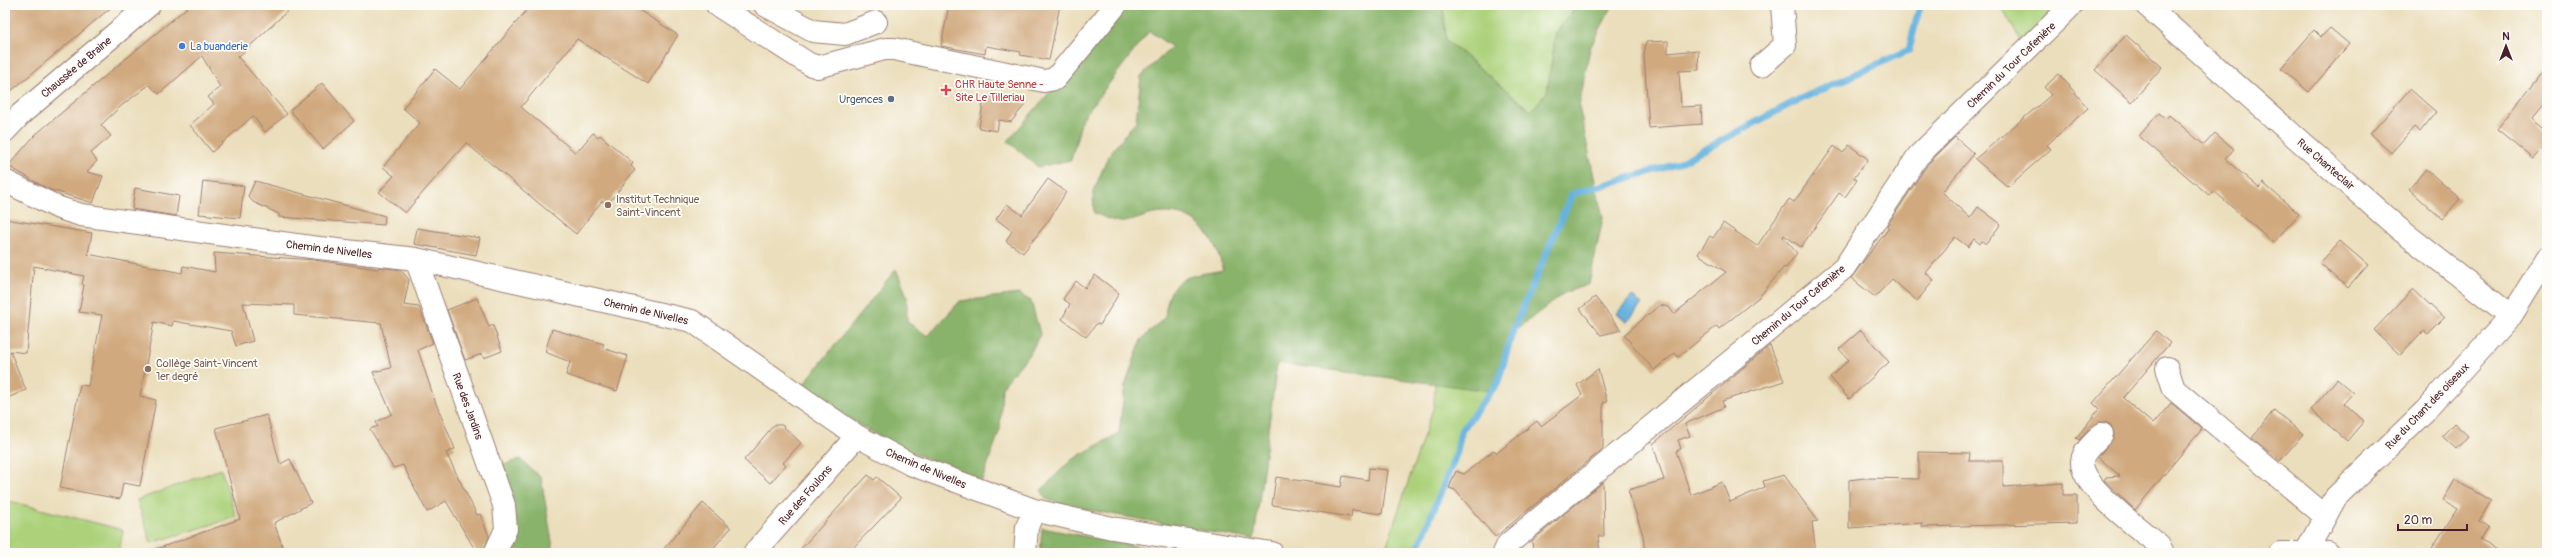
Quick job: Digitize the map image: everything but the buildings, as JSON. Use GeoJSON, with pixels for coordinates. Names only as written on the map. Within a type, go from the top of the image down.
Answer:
{"type":"FeatureCollection","features":[{"type":"Feature","properties":{"kind":"street","name":"Chaussée de Braine"},"geometry":{"type":"LineString","coordinates":[[5,131],[21,114],[149,5]]}},
{"type":"Feature","properties":{"kind":"street"},"geometry":{"type":"LineString","coordinates":[[717,5],[809,64],[818,67],[885,49],[900,50],[1044,81],[1055,79],[1116,5]]}},
{"type":"Feature","properties":{"kind":"street"},"geometry":{"type":"LineString","coordinates":[[765,5],[813,31],[845,34],[877,14]]}},
{"type":"Feature","properties":{"kind":"street"},"geometry":{"type":"LineString","coordinates":[[1761,66],[1785,46],[1782,5]]}},
{"type":"Feature","properties":{"kind":"street","name":"Chemin du Tour Cafenière"},"geometry":{"type":"LineString","coordinates":[[1504,553],[1508,544],[1844,268],[1918,156],[2072,5]]}},
{"type":"Feature","properties":{"kind":"street","name":"Rue Chanteclair"},"geometry":{"type":"LineString","coordinates":[[2146,5],[2398,228],[2511,316]]}},
{"type":"Feature","properties":{"kind":"street"},"geometry":{"type":"LineString","coordinates":[[872,53],[877,14]]}},
{"type":"Feature","properties":{"kind":"street","name":"Chemin de Nivelles"},"geometry":{"type":"LineString","coordinates":[[5,181],[59,208],[81,215],[311,247],[416,258],[692,321],[857,436],[910,464],[1034,510],[1112,528],[1272,553]]}},
{"type":"Feature","properties":{"kind":"street","name":"Rue des Jardins"},"geometry":{"type":"LineString","coordinates":[[416,258],[504,505],[506,529],[495,553]]}},
{"type":"Feature","properties":{"kind":"street","name":"Rue du Chant des oiseaux"},"geometry":{"type":"LineString","coordinates":[[2306,552],[2336,497],[2425,411],[2511,316],[2547,258]]}},
{"type":"Feature","properties":{"kind":"street"},"geometry":{"type":"LineString","coordinates":[[2167,368],[2174,389],[2325,516]]}},
{"type":"Feature","properties":{"kind":"street"},"geometry":{"type":"LineString","coordinates":[[2102,434],[2084,455],[2082,461],[2086,477],[2094,489],[2159,545],[2163,553]]}},
{"type":"Feature","properties":{"kind":"street","name":"Rue des Foulons"},"geometry":{"type":"LineString","coordinates":[[754,553],[857,436]]}},
{"type":"Feature","properties":{"kind":"street"},"geometry":{"type":"LineString","coordinates":[[1025,553],[1027,526],[1034,510]]}},
{"type":"Feature","properties":{"kind":"street"},"geometry":{"type":"LineString","coordinates":[[2280,553],[2328,553]]}},
{"type":"Feature","properties":{"kind":"green space"},"geometry":{"type":"Polygon","coordinates":[[[1124,5],[1443,5],[1446,40],[1531,111],[1547,92],[1556,32],[1577,5],[1613,5],[1590,48],[1579,107],[1603,218],[1589,284],[1564,293],[1512,333],[1499,378],[1491,391],[1277,363],[1254,540],[1067,506],[1046,499],[1041,490],[1071,460],[1119,433],[1125,386],[1141,340],[1165,317],[1167,303],[1171,292],[1176,285],[1182,280],[1199,274],[1223,270],[1214,245],[1208,235],[1191,219],[1180,215],[1167,213],[1153,214],[1131,221],[1120,222],[1094,213],[1093,193],[1108,156],[1136,121],[1141,76],[1172,47],[1149,31],[1082,119],[1071,160],[1038,167],[1008,141],[1124,5]]]}},
{"type":"Feature","properties":{"kind":"green space"},"geometry":{"type":"Polygon","coordinates":[[[1443,5],[1577,5],[1556,32],[1547,92],[1531,112],[1446,40],[1443,5]]]}},
{"type":"Feature","properties":{"kind":"green space"},"geometry":{"type":"Polygon","coordinates":[[[2001,5],[2061,5],[2021,42],[2001,5]]]}},
{"type":"Feature","properties":{"kind":"green space"},"geometry":{"type":"Polygon","coordinates":[[[896,269],[907,296],[907,322],[928,336],[960,301],[1019,294],[1031,301],[1040,334],[1031,352],[1002,387],[1000,429],[982,481],[907,451],[859,425],[803,385],[896,269]]]}},
{"type":"Feature","properties":{"kind":"green space"},"geometry":{"type":"Polygon","coordinates":[[[1435,383],[1491,391],[1461,431],[1457,452],[1416,553],[1384,553],[1434,406],[1435,383]]]}},
{"type":"Feature","properties":{"kind":"green space"},"geometry":{"type":"Polygon","coordinates":[[[520,459],[541,478],[554,553],[504,553],[498,467],[520,459]]]}},
{"type":"Feature","properties":{"kind":"green space"},"geometry":{"type":"Polygon","coordinates":[[[221,469],[236,517],[151,543],[137,500],[221,469]]]}},
{"type":"Feature","properties":{"kind":"green space"},"geometry":{"type":"Polygon","coordinates":[[[5,500],[123,530],[119,553],[5,553],[5,500]]]}},
{"type":"Feature","properties":{"kind":"green space"},"geometry":{"type":"Polygon","coordinates":[[[1042,528],[1172,553],[1040,553],[1042,528]]]}},
{"type":"Feature","properties":{"kind":"water"},"geometry":{"type":"Polygon","coordinates":[[[1632,296],[1642,304],[1627,322],[1617,313],[1632,296]]]}},
{"type":"Feature","properties":{"kind":"waterway"},"geometry":{"type":"LineString","coordinates":[[1416,553],[1457,452],[1461,431],[1498,382],[1512,333],[1572,194],[1677,164],[1794,102],[1909,50],[1920,5]]}},
{"type":"Feature","properties":{"kind":"place","name":"La buanderie"},"geometry":{"type":"Point","coordinates":[182,46]}},
{"type":"Feature","properties":{"kind":"place","name":"CHR Haute Senne - Site Le Tilleriau"},"geometry":{"type":"Point","coordinates":[946,90]}},
{"type":"Feature","properties":{"kind":"place","name":"Urgences"},"geometry":{"type":"Point","coordinates":[891,99]}},
{"type":"Feature","properties":{"kind":"place","name":"Institut Technique Saint-Vincent"},"geometry":{"type":"Point","coordinates":[608,205]}},
{"type":"Feature","properties":{"kind":"place","name":"Collège Saint-Vincent 1er degré"},"geometry":{"type":"Point","coordinates":[148,369]}}]}
